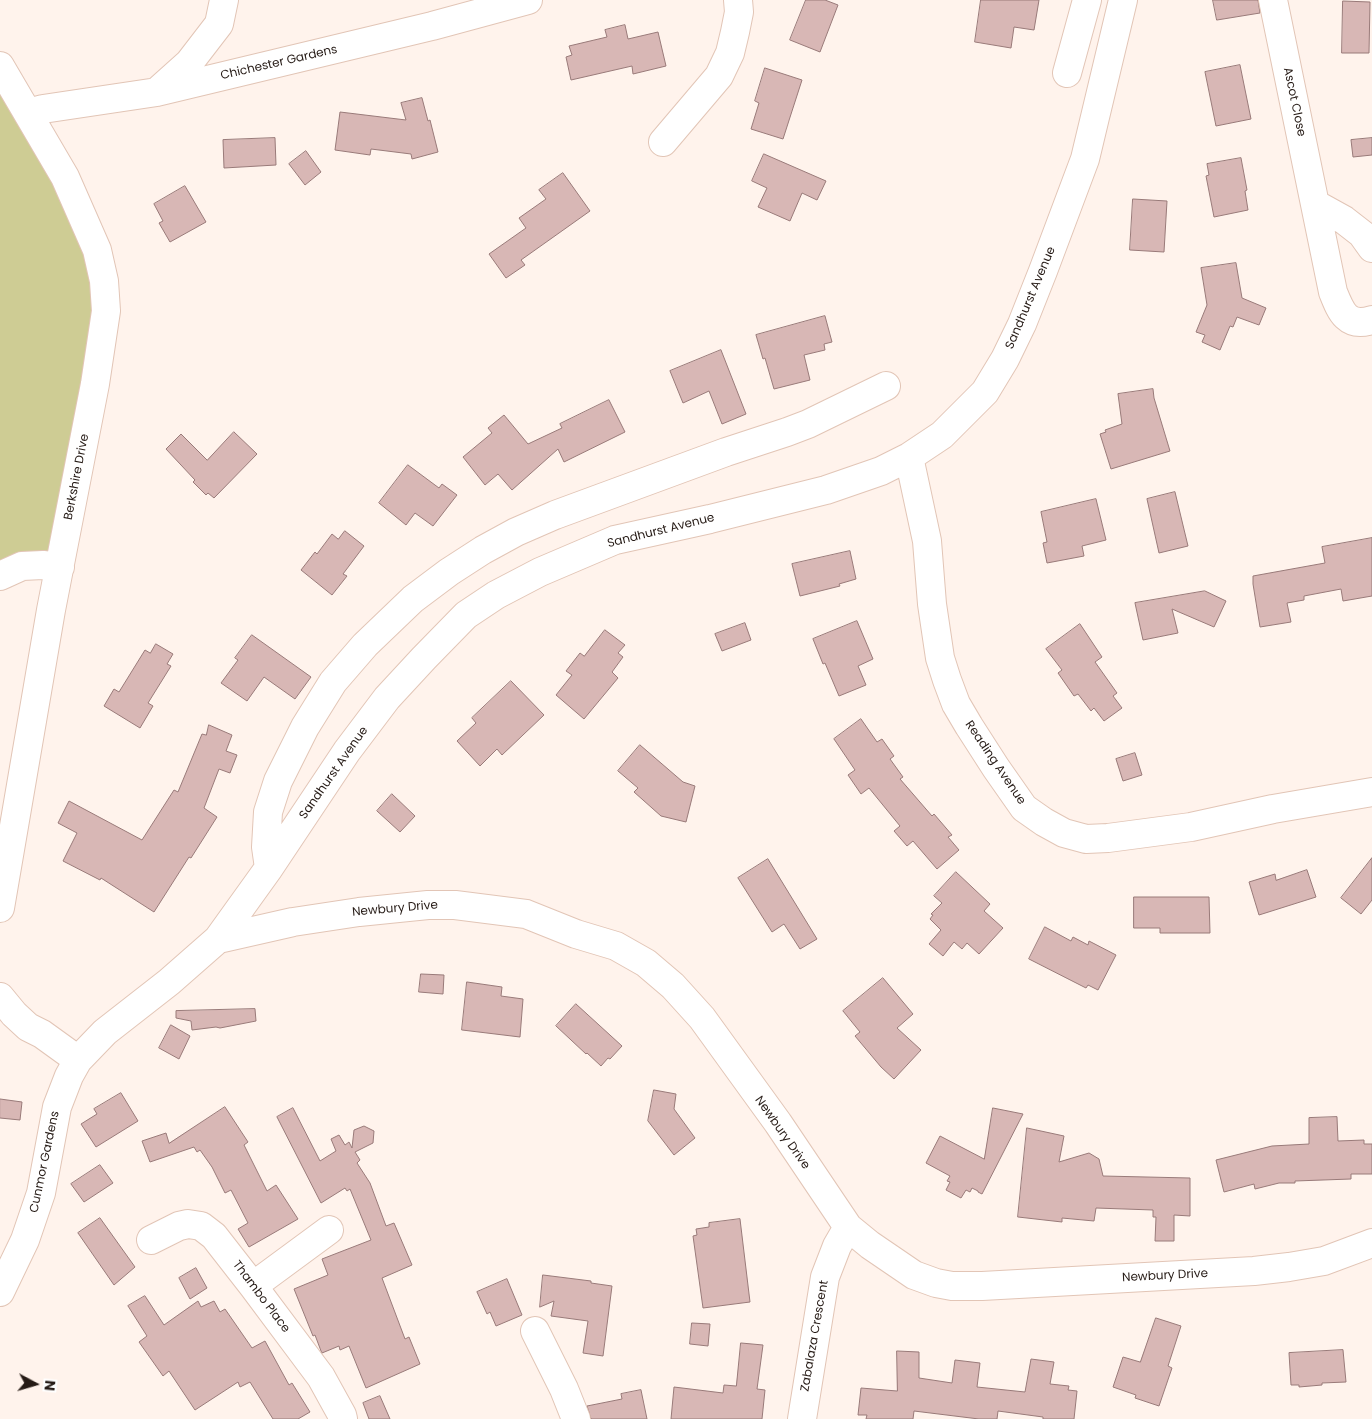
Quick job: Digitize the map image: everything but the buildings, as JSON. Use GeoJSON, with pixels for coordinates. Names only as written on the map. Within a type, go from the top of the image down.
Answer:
{"type":"FeatureCollection","features":[{"type":"Feature","properties":{"kind":"street"},"geometry":{"type":"LineString","coordinates":[[157,92],[189,63],[219,24],[224,0]]}},
{"type":"Feature","properties":{"kind":"street","name":"Chichester Gardens"},"geometry":{"type":"LineString","coordinates":[[28,113],[43,108],[157,92],[432,26],[528,0]]}},
{"type":"Feature","properties":{"kind":"street"},"geometry":{"type":"LineString","coordinates":[[663,142],[719,76],[730,53],[739,12],[738,0]]}},
{"type":"Feature","properties":{"kind":"street"},"geometry":{"type":"LineString","coordinates":[[1067,73],[1088,0]]}},
{"type":"Feature","properties":{"kind":"street","name":"Sandhurst Avenue"},"geometry":{"type":"LineString","coordinates":[[78,1060],[105,1032],[169,982],[218,939],[269,868],[347,751],[387,698],[466,615],[496,595],[540,572],[615,540],[826,490],[881,471],[909,457],[942,435],[985,392],[1022,324],[1085,159],[1122,0]]}},
{"type":"Feature","properties":{"kind":"street","name":"Ascot Close"},"geometry":{"type":"LineString","coordinates":[[1273,0],[1333,292],[1340,310],[1346,317],[1356,322],[1372,320]]}},
{"type":"Feature","properties":{"kind":"street","name":"Berkshire Drive"},"geometry":{"type":"LineString","coordinates":[[0,66],[65,178],[97,250],[104,282],[106,311],[95,384],[60,567],[0,908]]}},
{"type":"Feature","properties":{"kind":"street"},"geometry":{"type":"LineString","coordinates":[[1315,204],[1344,220],[1362,234],[1372,248]]}},
{"type":"Feature","properties":{"kind":"street"},"geometry":{"type":"LineString","coordinates":[[269,868],[266,847],[268,812],[278,781],[305,726],[333,682],[365,645],[414,599],[483,550],[516,532],[555,515],[726,452],[787,432],[886,386]]}},
{"type":"Feature","properties":{"kind":"street","name":"Reading Avenue"},"geometry":{"type":"LineString","coordinates":[[909,457],[927,541],[932,604],[940,658],[947,680],[956,704],[996,768],[1024,808],[1064,834],[1086,838],[1108,838],[1191,827],[1273,809],[1372,792]]}},
{"type":"Feature","properties":{"kind":"street"},"geometry":{"type":"LineString","coordinates":[[0,576],[22,566],[43,565],[60,567]]}},
{"type":"Feature","properties":{"kind":"street","name":"Newbury Drive"},"geometry":{"type":"LineString","coordinates":[[218,939],[293,922],[359,912],[446,905],[526,914],[576,934],[616,946],[646,963],[673,986],[702,1018],[778,1123],[848,1227],[870,1245],[914,1274],[936,1283],[952,1286],[982,1286],[1254,1271],[1324,1260],[1372,1243]]}},
{"type":"Feature","properties":{"kind":"street"},"geometry":{"type":"LineString","coordinates":[[0,998],[28,1027],[42,1034],[78,1060]]}},
{"type":"Feature","properties":{"kind":"street","name":"Cunmor Gardens"},"geometry":{"type":"LineString","coordinates":[[0,1292],[25,1240],[41,1193],[57,1107],[69,1076],[78,1060]]}},
{"type":"Feature","properties":{"kind":"street","name":"Thambo Place"},"geometry":{"type":"LineString","coordinates":[[151,1240],[179,1226],[188,1224],[201,1226],[214,1236],[321,1377],[343,1419]]}},
{"type":"Feature","properties":{"kind":"street","name":"Zabalaza Crescent"},"geometry":{"type":"LineString","coordinates":[[802,1419],[825,1277],[837,1246],[848,1227]]}},
{"type":"Feature","properties":{"kind":"street"},"geometry":{"type":"LineString","coordinates":[[253,1286],[328,1230]]}},
{"type":"Feature","properties":{"kind":"street"},"geometry":{"type":"LineString","coordinates":[[535,1330],[564,1389],[576,1419]]}},
{"type":"Feature","properties":{"kind":"shaded area"},"geometry":{"type":"Polygon","coordinates":[[[0,65],[105,278],[61,566],[0,574],[0,65]]]}}]}
